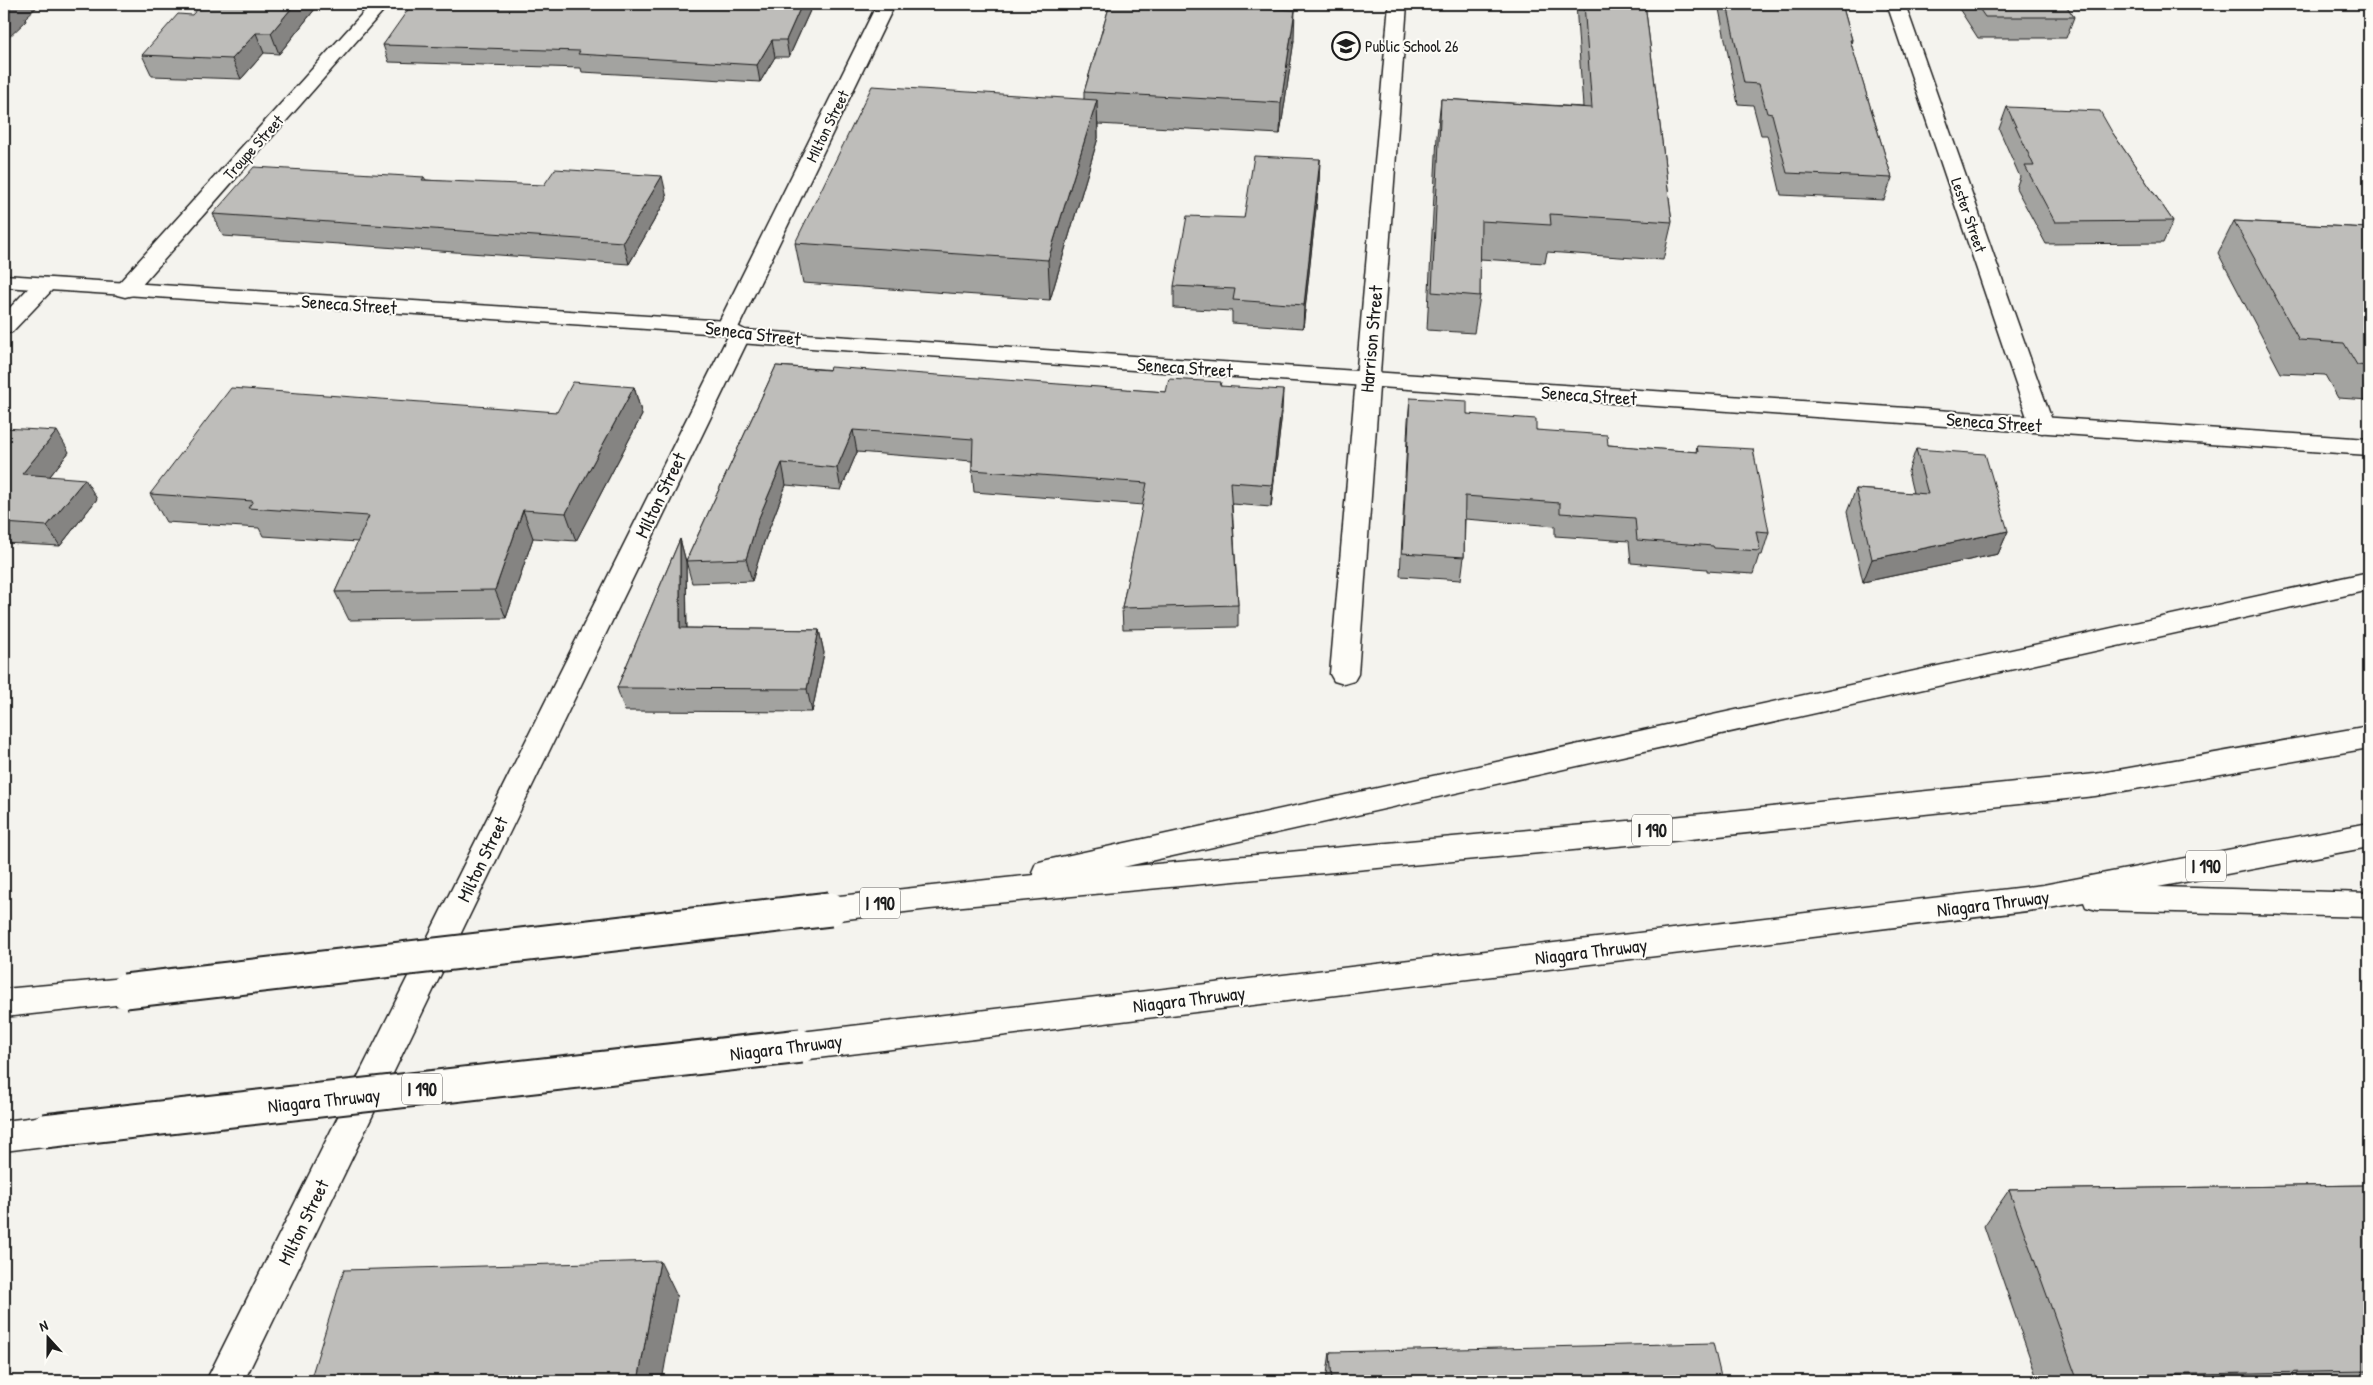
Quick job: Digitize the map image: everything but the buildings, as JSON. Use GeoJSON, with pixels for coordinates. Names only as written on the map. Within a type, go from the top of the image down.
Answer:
{"type":"FeatureCollection","features":[{"type":"Feature","properties":{"kind":"main road","name":"Troupe Street"},"geometry":{"type":"LineString","coordinates":[[125,290],[380,4]]}},
{"type":"Feature","properties":{"kind":"main road","name":"Milton Street"},"geometry":{"type":"LineString","coordinates":[[225,1381],[733,332],[886,4]]}},
{"type":"Feature","properties":{"kind":"main road","name":"Harrison Street"},"geometry":{"type":"LineString","coordinates":[[1344,674],[1398,4]]}},
{"type":"Feature","properties":{"kind":"main road","name":"Lester Street"},"geometry":{"type":"LineString","coordinates":[[1896,4],[2042,426]]}},
{"type":"Feature","properties":{"kind":"main road","name":"Seneca Street"},"geometry":{"type":"LineString","coordinates":[[4,281],[1368,379],[2369,447]]}},
{"type":"Feature","properties":{"kind":"main road"},"geometry":{"type":"LineString","coordinates":[[4,327],[45,284]]}},
{"type":"Feature","properties":{"kind":"main road"},"geometry":{"type":"LineString","coordinates":[[930,897],[2369,581]]}},
{"type":"Feature","properties":{"kind":"main road","name":"I 190"},"geometry":{"type":"LineString","coordinates":[[4,1004],[930,897],[1662,830],[2095,785],[2369,737]]}},
{"type":"Feature","properties":{"kind":"main road","name":"Niagara Thruway"},"geometry":{"type":"LineString","coordinates":[[4,1136],[801,1046],[2043,897],[2369,835]]}},
{"type":"Feature","properties":{"kind":"main road"},"geometry":{"type":"LineString","coordinates":[[2043,897],[2369,905]]}},
{"type":"Feature","properties":{"kind":"place","name":"Public School 26"},"geometry":{"type":"Point","coordinates":[1346,46]}}]}
